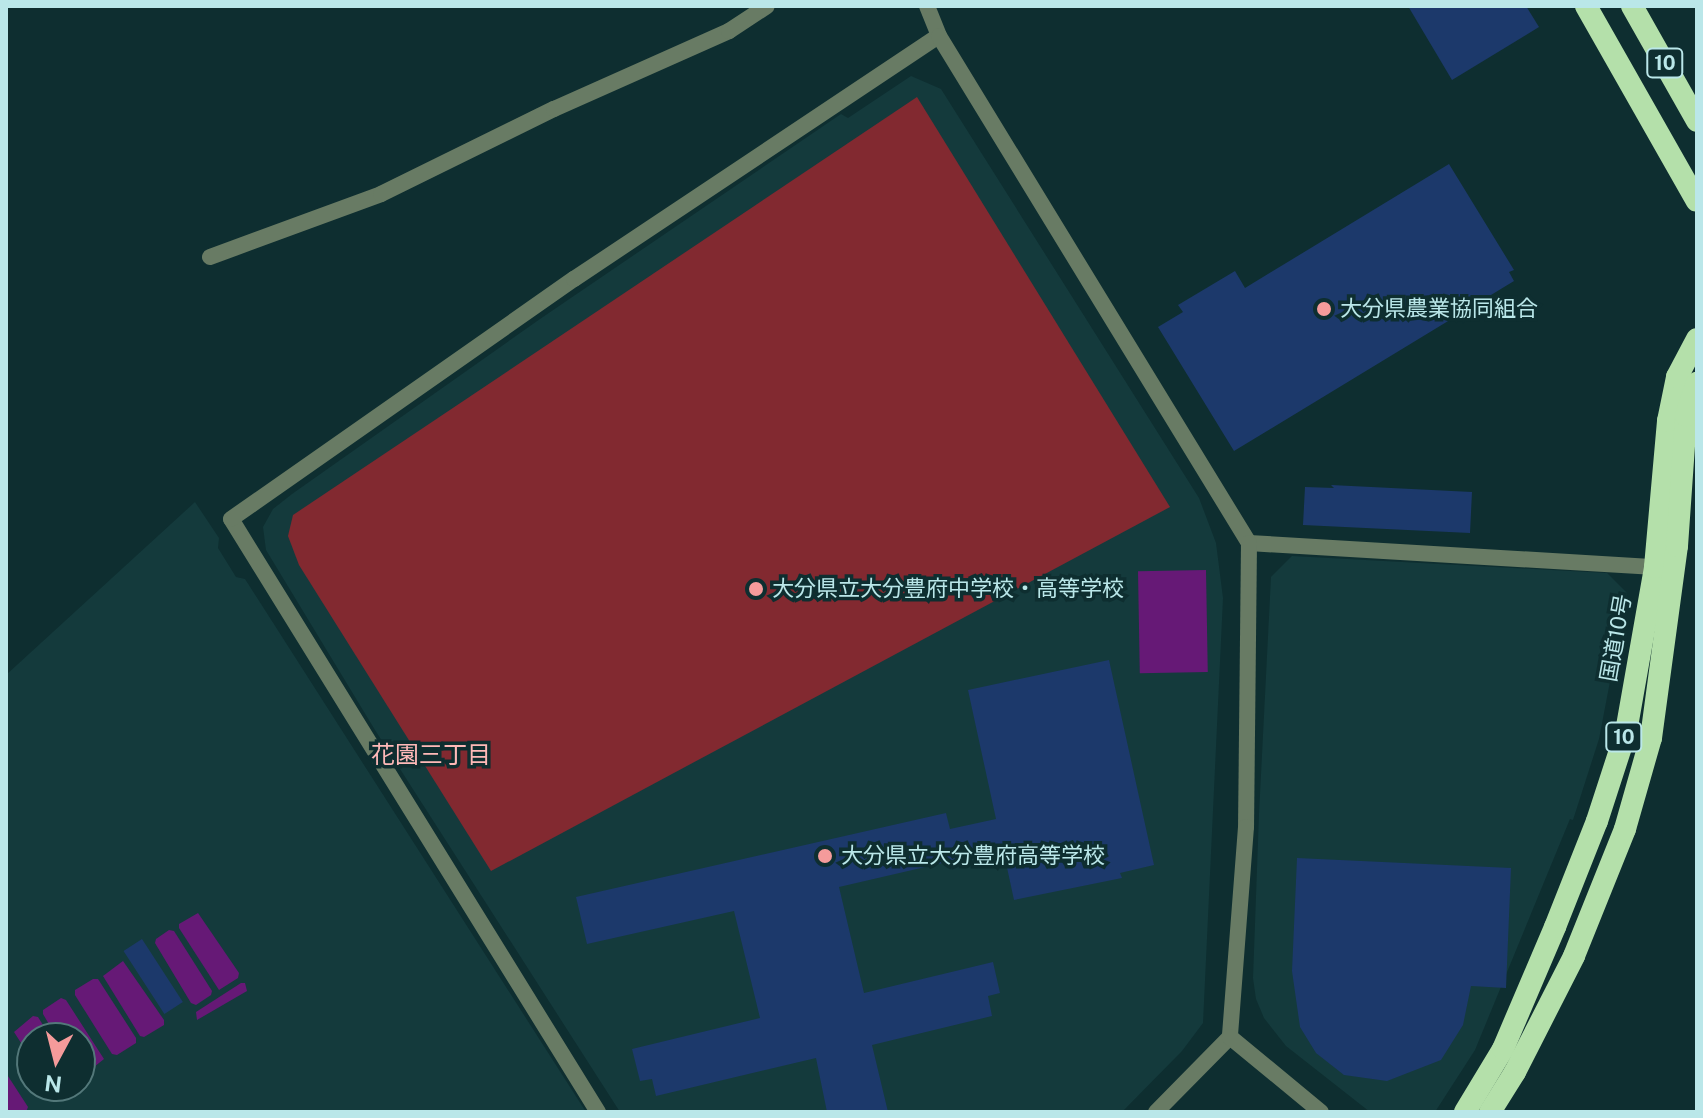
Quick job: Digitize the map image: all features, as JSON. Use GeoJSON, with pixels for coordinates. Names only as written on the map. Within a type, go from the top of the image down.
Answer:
{"type":"FeatureCollection","features":[{"type":"Feature","properties":{"kind":"highway","name":"10"},"geometry":{"type":"LineString","coordinates":[[1586,6],[1697,201]]}},
{"type":"Feature","properties":{"kind":"highway","name":"10"},"geometry":{"type":"LineString","coordinates":[[1632,6],[1697,121]]}},
{"type":"Feature","properties":{"kind":"highway","name":"国道10号"},"geometry":{"type":"LineString","coordinates":[[1465,1112],[1503,1049],[1597,821],[1626,732],[1655,567],[1668,421],[1677,377],[1697,339]]}},
{"type":"Feature","properties":{"kind":"highway","name":"10"},"geometry":{"type":"LineString","coordinates":[[1490,1112],[1515,1072],[1574,956],[1625,829],[1647,753],[1677,546],[1686,416],[1697,383]]}},
{"type":"Feature","properties":{"kind":"street"},"geometry":{"type":"LineString","coordinates":[[210,257],[381,194],[554,109],[729,31],[767,6]]}},
{"type":"Feature","properties":{"kind":"street"},"geometry":{"type":"LineString","coordinates":[[927,6],[939,36],[1249,543],[1246,827],[1230,1037],[1156,1112]]}},
{"type":"Feature","properties":{"kind":"street"},"geometry":{"type":"LineString","coordinates":[[598,1112],[231,519],[574,279],[939,36]]}},
{"type":"Feature","properties":{"kind":"street"},"geometry":{"type":"LineString","coordinates":[[1249,543],[1655,567]]}},
{"type":"Feature","properties":{"kind":"street"},"geometry":{"type":"LineString","coordinates":[[1230,1037],[1321,1112]]}},
{"type":"Feature","properties":{"kind":"shaded area","name":"大分県立大分豊府中学校・高等学校"},"geometry":{"type":"Polygon","coordinates":[[[911,76],[941,89],[1199,498],[1216,543],[1223,598],[1203,1023],[1182,1051],[1122,1112],[620,1112],[375,730],[266,550],[263,527],[273,509],[292,494],[540,319],[841,114],[848,118],[911,76]]]}},
{"type":"Feature","properties":{"kind":"shaded area"},"geometry":{"type":"Polygon","coordinates":[[[917,97],[1170,507],[491,871],[299,565],[288,536],[293,515],[917,97]]]}},
{"type":"Feature","properties":{"kind":"shaded area"},"geometry":{"type":"Polygon","coordinates":[[[195,502],[219,538],[218,548],[236,577],[245,579],[586,1112],[6,1112],[6,675],[195,502]]]}},
{"type":"Feature","properties":{"kind":"shaded area"},"geometry":{"type":"Polygon","coordinates":[[[1292,556],[1607,573],[1627,593],[1599,739],[1573,820],[1570,819],[1475,1050],[1435,1112],[1370,1112],[1286,1046],[1264,1018],[1256,999],[1253,978],[1271,577],[1292,556]]]}},
{"type":"Feature","properties":{"kind":"shaded area"},"geometry":{"type":"Polygon","coordinates":[[[1206,570],[1208,672],[1140,673],[1138,571],[1206,570]]]}},
{"type":"Feature","properties":{"kind":"shaded area"},"geometry":{"type":"Polygon","coordinates":[[[198,913],[239,973],[238,978],[219,990],[179,928],[179,924],[198,913]]]}},
{"type":"Feature","properties":{"kind":"shaded area"},"geometry":{"type":"Polygon","coordinates":[[[169,930],[174,931],[212,991],[196,1005],[191,1003],[155,943],[169,930]]]}},
{"type":"Feature","properties":{"kind":"shaded area"},"geometry":{"type":"Polygon","coordinates":[[[123,961],[164,1020],[164,1025],[144,1037],[140,1036],[103,976],[123,961]]]}},
{"type":"Feature","properties":{"kind":"shaded area"},"geometry":{"type":"Polygon","coordinates":[[[98,979],[136,1038],[136,1043],[117,1055],[112,1054],[96,1028],[96,1022],[92,1022],[75,995],[75,990],[98,979]]]}},
{"type":"Feature","properties":{"kind":"shaded area"},"geometry":{"type":"Polygon","coordinates":[[[245,983],[247,991],[197,1020],[196,1012],[245,983]]]}},
{"type":"Feature","properties":{"kind":"shaded area"},"geometry":{"type":"Polygon","coordinates":[[[61,998],[66,1000],[80,1022],[48,1022],[43,1010],[61,998]]]}},
{"type":"Feature","properties":{"kind":"shaded area"},"geometry":{"type":"Polygon","coordinates":[[[33,1016],[41,1022],[26,1022],[33,1016]]]}},
{"type":"Feature","properties":{"kind":"shaded area"},"geometry":{"type":"Polygon","coordinates":[[[96,1047],[104,1059],[96,1065],[96,1047]]]}},
{"type":"Feature","properties":{"kind":"shaded area"},"geometry":{"type":"Polygon","coordinates":[[[6,1073],[16,1088],[16,1102],[25,1102],[28,1107],[26,1112],[6,1112],[6,1073]]]}},
{"type":"Feature","properties":{"kind":"building"},"geometry":{"type":"Polygon","coordinates":[[[1408,6],[1526,6],[1539,27],[1452,80],[1408,6]]]}},
{"type":"Feature","properties":{"kind":"building","name":"大分県農業協同組合"},"geometry":{"type":"Polygon","coordinates":[[[1449,164],[1514,270],[1509,272],[1514,281],[1234,451],[1158,327],[1183,312],[1178,305],[1235,271],[1245,288],[1449,164]]]}},
{"type":"Feature","properties":{"kind":"building"},"geometry":{"type":"Polygon","coordinates":[[[1331,485],[1472,492],[1470,533],[1303,525],[1305,487],[1334,488],[1331,485]]]}},
{"type":"Feature","properties":{"kind":"building"},"geometry":{"type":"Polygon","coordinates":[[[1109,660],[1154,865],[1120,873],[1122,878],[1014,900],[1003,849],[839,887],[864,993],[993,962],[1000,993],[988,996],[992,1016],[872,1045],[888,1112],[827,1112],[816,1058],[656,1096],[652,1079],[640,1081],[632,1049],[760,1018],[734,911],[587,944],[576,897],[946,813],[950,829],[996,819],[968,690],[1109,660]]]}},
{"type":"Feature","properties":{"kind":"building"},"geometry":{"type":"Polygon","coordinates":[[[1297,858],[1511,868],[1506,988],[1471,986],[1463,1025],[1441,1060],[1387,1081],[1344,1075],[1316,1053],[1300,1027],[1292,971],[1297,858]]]}},
{"type":"Feature","properties":{"kind":"building"},"geometry":{"type":"Polygon","coordinates":[[[142,939],[183,1002],[164,1014],[124,951],[142,939]]]}},
{"type":"Feature","properties":{"kind":"place","name":"大分県農業協同組合"},"geometry":{"type":"Point","coordinates":[1324,309]}},
{"type":"Feature","properties":{"kind":"place","name":"大分県立大分豊府中学校・高等学校"},"geometry":{"type":"Point","coordinates":[756,589]}},
{"type":"Feature","properties":{"kind":"place","name":"大分県立大分豊府高等学校"},"geometry":{"type":"Point","coordinates":[825,856]}},
{"type":"Feature","properties":{"kind":"district","name":"花園三丁目"},"geometry":{"type":"Point","coordinates":[431,755]}}]}
